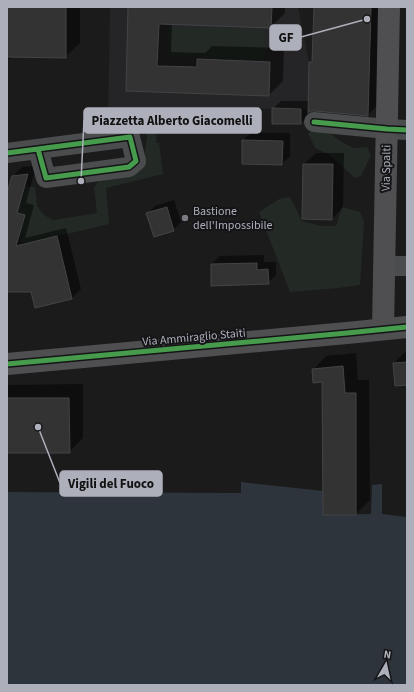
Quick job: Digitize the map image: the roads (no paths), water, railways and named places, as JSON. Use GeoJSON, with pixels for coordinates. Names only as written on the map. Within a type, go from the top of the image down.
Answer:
{"type":"FeatureCollection","features":[{"type":"Feature","properties":{"kind":"street","name":"Via Spalti"},"geometry":{"type":"LineString","coordinates":[[383,329],[384,266],[397,130],[389,7]]}},
{"type":"Feature","properties":{"kind":"street"},"geometry":{"type":"LineString","coordinates":[[314,122],[397,130]]}},
{"type":"Feature","properties":{"kind":"street"},"geometry":{"type":"LineString","coordinates":[[7,153],[38,149]]}},
{"type":"Feature","properties":{"kind":"street"},"geometry":{"type":"LineString","coordinates":[[384,266],[407,266]]}},
{"type":"Feature","properties":{"kind":"street"},"geometry":{"type":"LineString","coordinates":[[383,329],[407,323]]}},
{"type":"Feature","properties":{"kind":"street"},"geometry":{"type":"LineString","coordinates":[[383,329],[407,327]]}},
{"type":"Feature","properties":{"kind":"street","name":"Via Ammiraglio Staiti"},"geometry":{"type":"LineString","coordinates":[[7,364],[383,329]]}},
{"type":"Feature","properties":{"kind":"place","name":"GF"},"geometry":{"type":"Point","coordinates":[367,19]}},
{"type":"Feature","properties":{"kind":"place","name":"Piazzetta Alberto Giacomelli"},"geometry":{"type":"Point","coordinates":[81,181]}},
{"type":"Feature","properties":{"kind":"place","name":"Bastione dell'Impossibile"},"geometry":{"type":"Point","coordinates":[185,218]}},
{"type":"Feature","properties":{"kind":"place","name":"Vigili del Fuoco"},"geometry":{"type":"Point","coordinates":[38,427]}}]}
